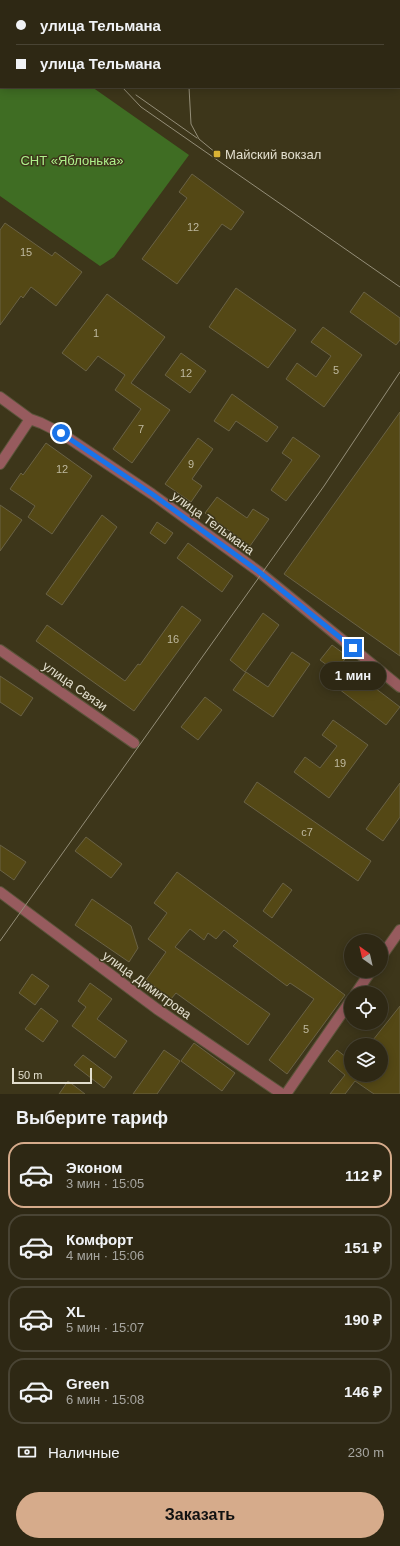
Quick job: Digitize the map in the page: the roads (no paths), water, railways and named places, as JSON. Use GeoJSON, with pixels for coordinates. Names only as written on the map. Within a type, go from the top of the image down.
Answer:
{"type":"FeatureCollection","features":[{"type":"Feature","properties":{"kind":"street","name":"улица Тельмана"},"geometry":{"type":"LineString","coordinates":[[0,397],[30,419],[42,423],[61,433],[152,494],[258,571],[400,687]]}},
{"type":"Feature","properties":{"kind":"street"},"geometry":{"type":"LineString","coordinates":[[0,464],[30,419]]}},
{"type":"Feature","properties":{"kind":"street","name":"улица Связи"},"geometry":{"type":"LineString","coordinates":[[0,650],[134,743]]}},
{"type":"Feature","properties":{"kind":"street","name":"улица Димитрова"},"geometry":{"type":"LineString","coordinates":[[0,892],[157,1009],[282,1094]]}},
{"type":"Feature","properties":{"kind":"street"},"geometry":{"type":"LineString","coordinates":[[388,947],[400,930]]}},
{"type":"Feature","properties":{"kind":"street"},"geometry":{"type":"LineString","coordinates":[[286,1094],[344,1010]]}},
{"type":"Feature","properties":{"kind":"tram line"},"geometry":{"type":"LineString","coordinates":[[123,88],[141,107],[400,287]]}},
{"type":"Feature","properties":{"kind":"tram line"},"geometry":{"type":"LineString","coordinates":[[189,88],[191,124],[199,139],[216,153]]}},
{"type":"Feature","properties":{"kind":"tram line"},"geometry":{"type":"LineString","coordinates":[[136,95],[197,138]]}},
{"type":"Feature","properties":{"kind":"tram line"},"geometry":{"type":"LineString","coordinates":[[0,941],[324,486],[400,372]]}},
{"type":"Feature","properties":{"kind":"place","name":"Майский вокзал"},"geometry":{"type":"Point","coordinates":[217,154]}},
{"type":"Feature","properties":{"kind":"park label","name":"СНТ «Яблонька»"},"geometry":{"type":"Point","coordinates":[72,160]}}]}
